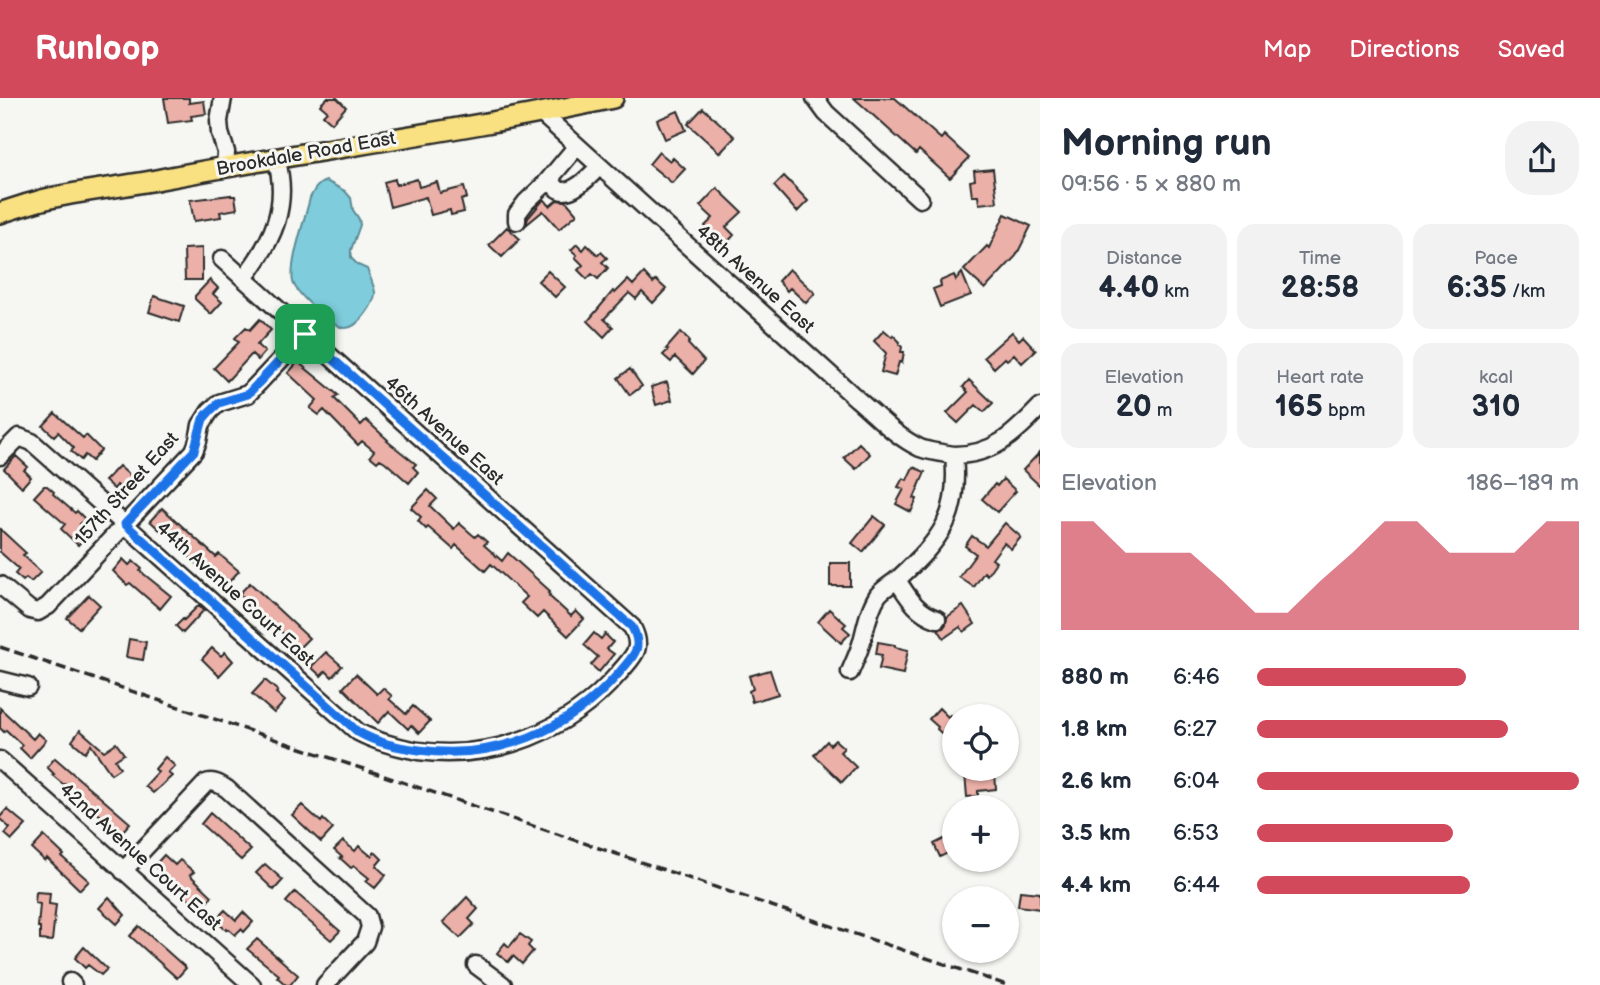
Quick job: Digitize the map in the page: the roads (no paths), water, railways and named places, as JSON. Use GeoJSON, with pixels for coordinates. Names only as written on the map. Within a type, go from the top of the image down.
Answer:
{"type":"FeatureCollection","features":[{"type":"Feature","properties":{"kind":"main road","name":"Brookdale Road East"},"geometry":{"type":"LineString","coordinates":[[0,213],[57,197],[541,113],[612,98]]}},
{"type":"Feature","properties":{"kind":"street"},"geometry":{"type":"LineString","coordinates":[[223,98],[219,121],[226,152],[225,167]]}},
{"type":"Feature","properties":{"kind":"street"},"geometry":{"type":"LineString","coordinates":[[815,98],[826,113],[920,199]]}},
{"type":"Feature","properties":{"kind":"street","name":"48th Avenue East"},"geometry":{"type":"LineString","coordinates":[[541,113],[901,437],[919,447],[954,455]]}},
{"type":"Feature","properties":{"kind":"street"},"geometry":{"type":"LineString","coordinates":[[517,221],[517,214],[526,202],[577,146]]}},
{"type":"Feature","properties":{"kind":"street"},"geometry":{"type":"LineString","coordinates":[[244,278],[258,261],[271,237],[281,208],[282,183],[276,158]]}},
{"type":"Feature","properties":{"kind":"street"},"geometry":{"type":"LineString","coordinates":[[551,177],[556,188],[568,190],[580,185],[599,166]]}},
{"type":"Feature","properties":{"kind":"street","name":"46th Avenue East"},"geometry":{"type":"LineString","coordinates":[[222,259],[632,627],[638,645],[636,652],[610,682],[569,718],[504,747],[456,753],[432,752],[372,740],[358,732]]}},
{"type":"Feature","properties":{"kind":"street","name":"157th Street East"},"geometry":{"type":"LineString","coordinates":[[0,585],[25,608],[33,611],[42,610],[52,602],[194,451],[203,419],[210,411],[219,403],[248,394],[305,334]]}},
{"type":"Feature","properties":{"kind":"street"},"geometry":{"type":"LineString","coordinates":[[850,672],[872,606],[883,589],[897,580],[945,526],[955,495],[954,455],[979,452],[1006,440],[1040,407]]}},
{"type":"Feature","properties":{"kind":"street","name":"44th Avenue Court East"},"geometry":{"type":"LineString","coordinates":[[0,456],[19,437],[38,447],[358,732]]}},
{"type":"Feature","properties":{"kind":"street"},"geometry":{"type":"LineString","coordinates":[[897,580],[924,615],[937,619]]}},
{"type":"Feature","properties":{"kind":"street"},"geometry":{"type":"LineString","coordinates":[[0,680],[28,687]]}},
{"type":"Feature","properties":{"kind":"street","name":"42nd Avenue Court East"},"geometry":{"type":"LineString","coordinates":[[0,760],[251,985]]}},
{"type":"Feature","properties":{"kind":"street"},"geometry":{"type":"LineString","coordinates":[[123,871],[206,783],[213,782],[227,789],[367,916],[370,927],[365,942],[325,985]]}},
{"type":"Feature","properties":{"kind":"street"},"geometry":{"type":"LineString","coordinates":[[476,965],[503,985]]}},
{"type":"Feature","properties":{"kind":"water"},"geometry":{"type":"Polygon","coordinates":[[[326,181],[345,191],[351,198],[360,225],[351,250],[351,258],[367,269],[375,292],[372,304],[364,316],[355,325],[345,328],[332,322],[316,309],[293,282],[295,253],[310,198],[314,190],[326,181]]]}},
{"type":"Feature","properties":{"kind":"railway"},"geometry":{"type":"LineString","coordinates":[[0,647],[1007,985]]}}]}
